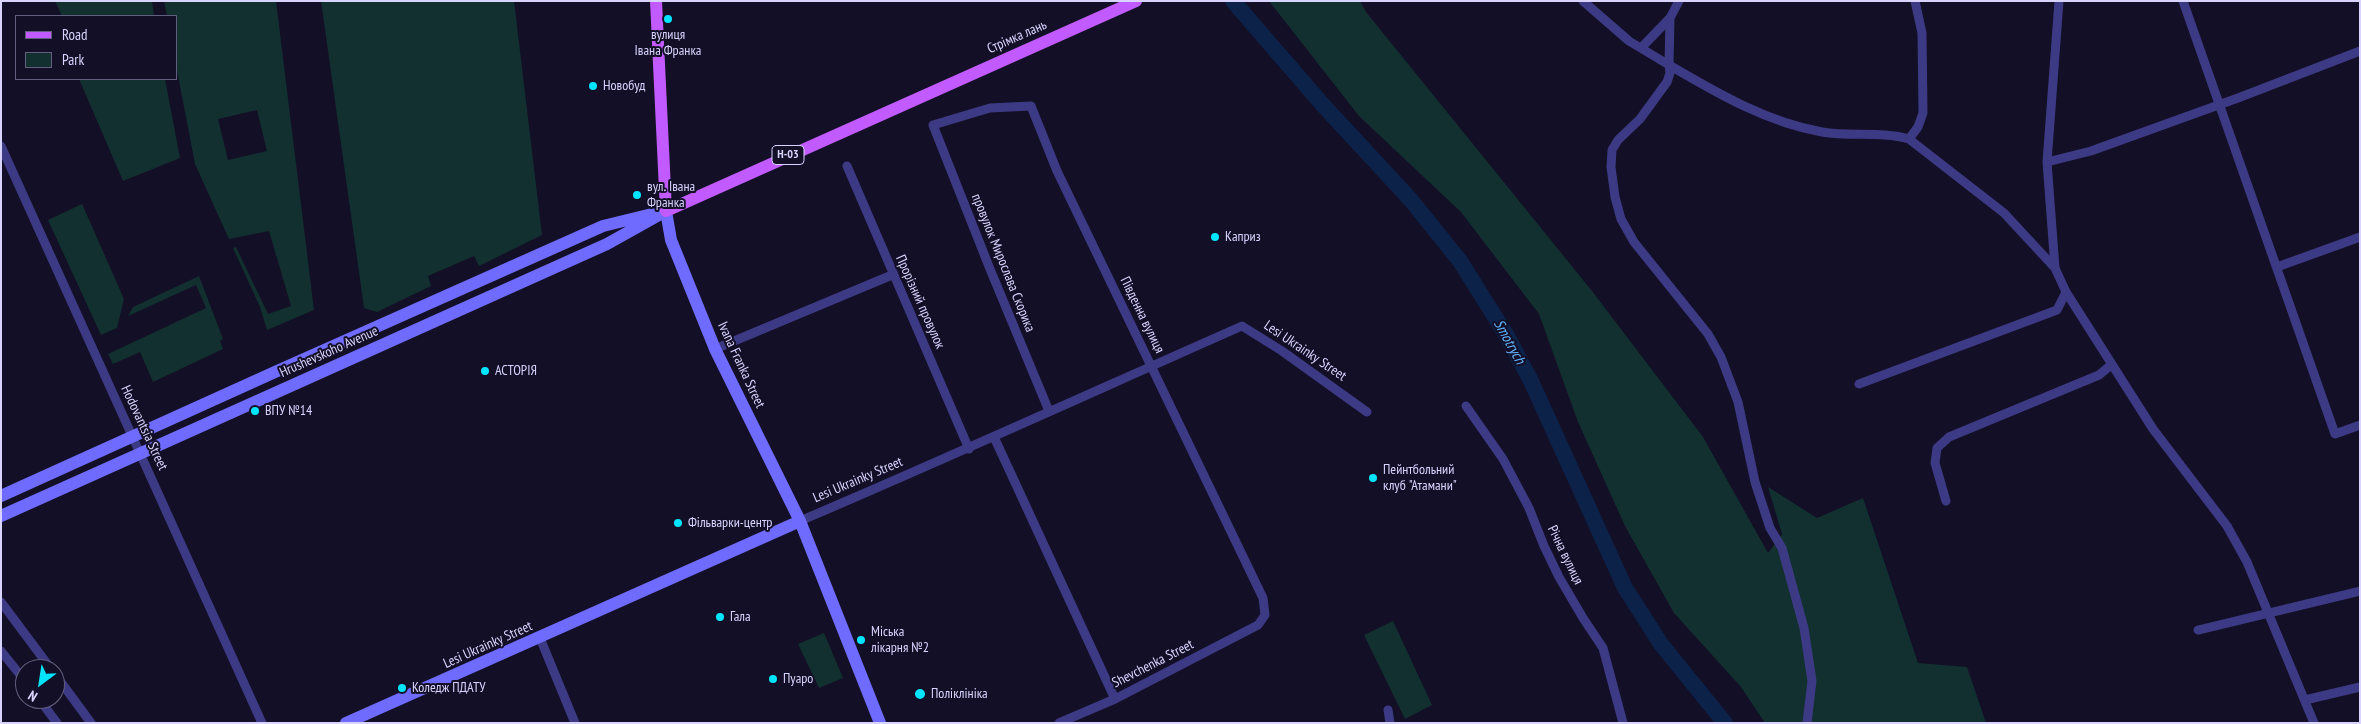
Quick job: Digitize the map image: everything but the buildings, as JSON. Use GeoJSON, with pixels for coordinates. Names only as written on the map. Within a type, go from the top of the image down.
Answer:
{"type":"FeatureCollection","features":[{"type":"Feature","properties":{"kind":"main road","name":"Ivana Franka Street"},"geometry":{"type":"LineString","coordinates":[[656,1],[666,211],[671,240],[715,348],[800,521],[880,723]]}},
{"type":"Feature","properties":{"kind":"main road","name":"Стрімка лань"},"geometry":{"type":"LineString","coordinates":[[911,100],[1136,1]]}},
{"type":"Feature","properties":{"kind":"main road","name":"Hrushevskoho Avenue"},"geometry":{"type":"LineString","coordinates":[[1,516],[607,244],[666,211],[911,100]]}},
{"type":"Feature","properties":{"kind":"main road","name":"Hrushevskoho Avenue"},"geometry":{"type":"LineString","coordinates":[[1,496],[134,438],[275,372],[603,226],[666,211]]}},
{"type":"Feature","properties":{"kind":"main road","name":"Lesi Ukrainky Street"},"geometry":{"type":"LineString","coordinates":[[346,723],[800,521]]}},
{"type":"Feature","properties":{"kind":"street"},"geometry":{"type":"LineString","coordinates":[[1582,1],[1628,41],[1738,105],[1801,127],[1836,134],[1896,135],[1909,139],[2004,214],[2055,268],[2066,292],[2153,429],[2227,526],[2247,562],[2314,723]]}},
{"type":"Feature","properties":{"kind":"street"},"geometry":{"type":"LineString","coordinates":[[1641,48],[1670,18],[1679,1]]}},
{"type":"Feature","properties":{"kind":"street"},"geometry":{"type":"LineString","coordinates":[[1909,139],[1918,127],[1923,114],[1922,33],[1915,1]]}},
{"type":"Feature","properties":{"kind":"street"},"geometry":{"type":"LineString","coordinates":[[2055,268],[2047,162],[2060,1]]}},
{"type":"Feature","properties":{"kind":"street"},"geometry":{"type":"LineString","coordinates":[[2184,1],[2335,434],[2360,425]]}},
{"type":"Feature","properties":{"kind":"street"},"geometry":{"type":"LineString","coordinates":[[1670,18],[1670,72],[1667,82],[1640,119],[1618,140],[1612,150],[1610,167],[1615,197],[1621,219],[1639,249],[1708,334],[1736,394],[1747,436],[1755,482],[1770,528],[1782,548],[1804,628],[1812,681],[1807,723]]}},
{"type":"Feature","properties":{"kind":"street"},"geometry":{"type":"LineString","coordinates":[[2047,162],[2091,151],[2360,51]]}},
{"type":"Feature","properties":{"kind":"street","name":"Південна вулиця"},"geometry":{"type":"LineString","coordinates":[[933,125],[990,108],[1031,106],[1057,171],[1264,598],[1265,615],[1258,625]]}},
{"type":"Feature","properties":{"kind":"street","name":"провулок Мирослава Скорика"},"geometry":{"type":"LineString","coordinates":[[933,125],[990,270],[1050,411]]}},
{"type":"Feature","properties":{"kind":"street","name":"Hodovantsia Street"},"geometry":{"type":"LineString","coordinates":[[1,146],[262,723]]}},
{"type":"Feature","properties":{"kind":"street","name":"Прорізний провулок"},"geometry":{"type":"LineString","coordinates":[[847,166],[892,275],[969,449]]}},
{"type":"Feature","properties":{"kind":"street"},"geometry":{"type":"LineString","coordinates":[[2277,267],[2360,237]]}},
{"type":"Feature","properties":{"kind":"street"},"geometry":{"type":"LineString","coordinates":[[715,348],[892,275]]}},
{"type":"Feature","properties":{"kind":"street"},"geometry":{"type":"LineString","coordinates":[[1859,384],[2057,310],[2066,292]]}},
{"type":"Feature","properties":{"kind":"street","name":"Lesi Ukrainky Street"},"geometry":{"type":"LineString","coordinates":[[800,521],[969,449],[1242,326],[1282,351],[1367,412]]}},
{"type":"Feature","properties":{"kind":"street"},"geometry":{"type":"LineString","coordinates":[[1946,501],[1934,463],[1937,448],[1949,437],[2099,375],[2111,365]]}},
{"type":"Feature","properties":{"kind":"street","name":"Річна вулиця"},"geometry":{"type":"LineString","coordinates":[[1466,406],[1503,459],[1529,508],[1559,577],[1603,648],[1623,723]]}},
{"type":"Feature","properties":{"kind":"street"},"geometry":{"type":"LineString","coordinates":[[994,437],[1115,699]]}},
{"type":"Feature","properties":{"kind":"street"},"geometry":{"type":"LineString","coordinates":[[2198,630],[2360,591]]}},
{"type":"Feature","properties":{"kind":"street"},"geometry":{"type":"LineString","coordinates":[[1,602],[44,659]]}},
{"type":"Feature","properties":{"kind":"street","name":"Shevchenka Street"},"geometry":{"type":"LineString","coordinates":[[1059,723],[1115,699],[1258,625]]}},
{"type":"Feature","properties":{"kind":"street"},"geometry":{"type":"LineString","coordinates":[[540,638],[576,723]]}},
{"type":"Feature","properties":{"kind":"street"},"geometry":{"type":"LineString","coordinates":[[1,651],[15,668]]}},
{"type":"Feature","properties":{"kind":"street"},"geometry":{"type":"LineString","coordinates":[[2305,700],[2360,687]]}},
{"type":"Feature","properties":{"kind":"street"},"geometry":{"type":"LineString","coordinates":[[65,688],[91,723]]}},
{"type":"Feature","properties":{"kind":"street"},"geometry":{"type":"LineString","coordinates":[[46,709],[57,723]]}},
{"type":"Feature","properties":{"kind":"street"},"geometry":{"type":"LineString","coordinates":[[1388,710],[1390,723]]}},
{"type":"Feature","properties":{"kind":"green space"},"geometry":{"type":"Polygon","coordinates":[[[55,1],[152,1],[154,15],[62,15],[55,1]]]}},
{"type":"Feature","properties":{"kind":"green space"},"geometry":{"type":"Polygon","coordinates":[[[164,1],[276,1],[314,310],[267,330],[260,307],[233,248],[236,247],[268,314],[291,306],[269,231],[229,239],[195,164],[178,75],[178,15],[167,15],[164,1]],[[257,110],[218,119],[228,160],[267,151],[257,110]]]}},
{"type":"Feature","properties":{"kind":"green space"},"geometry":{"type":"Polygon","coordinates":[[[321,1],[514,1],[542,235],[479,266],[474,256],[428,276],[431,286],[377,312],[364,308],[321,1]]]}},
{"type":"Feature","properties":{"kind":"green space"},"geometry":{"type":"Polygon","coordinates":[[[1269,1],[1360,1],[1366,12],[1592,291],[1703,437],[1768,553],[1782,534],[1768,487],[1817,518],[1863,498],[1918,663],[1967,667],[1986,723],[1765,723],[1741,687],[1674,613],[1625,526],[1578,422],[1539,314],[1461,212],[1359,116],[1269,1]]]}},
{"type":"Feature","properties":{"kind":"green space"},"geometry":{"type":"Polygon","coordinates":[[[79,80],[165,80],[180,158],[123,181],[79,80]]]}},
{"type":"Feature","properties":{"kind":"green space"},"geometry":{"type":"Polygon","coordinates":[[[82,204],[124,299],[117,328],[101,335],[48,220],[82,204]]]}},
{"type":"Feature","properties":{"kind":"green space"},"geometry":{"type":"Polygon","coordinates":[[[199,276],[223,339],[220,341],[223,349],[153,382],[140,352],[113,364],[108,354],[206,308],[196,285],[128,316],[133,307],[199,276]]]}},
{"type":"Feature","properties":{"kind":"green space"},"geometry":{"type":"Polygon","coordinates":[[[1393,621],[1432,705],[1405,719],[1364,635],[1393,621]]]}},
{"type":"Feature","properties":{"kind":"green space"},"geometry":{"type":"Polygon","coordinates":[[[824,633],[843,678],[819,688],[798,644],[824,633]]]}},
{"type":"Feature","properties":{"kind":"waterway","name":"Smotrych"},"geometry":{"type":"LineString","coordinates":[[1233,1],[1322,104],[1410,199],[1460,261],[1507,336],[1531,381],[1625,588],[1661,644],[1725,723]]}},
{"type":"Feature","properties":{"kind":"place","name":"вулиця Івана Франка"},"geometry":{"type":"Point","coordinates":[668,19]}},
{"type":"Feature","properties":{"kind":"place","name":"Новобуд"},"geometry":{"type":"Point","coordinates":[593,86]}},
{"type":"Feature","properties":{"kind":"place","name":"вул. Івана Франка"},"geometry":{"type":"Point","coordinates":[637,195]}},
{"type":"Feature","properties":{"kind":"place","name":"Каприз"},"geometry":{"type":"Point","coordinates":[1215,237]}},
{"type":"Feature","properties":{"kind":"place","name":"АСТОРІЯ"},"geometry":{"type":"Point","coordinates":[485,371]}},
{"type":"Feature","properties":{"kind":"place","name":"ВПУ №14"},"geometry":{"type":"Point","coordinates":[255,411]}},
{"type":"Feature","properties":{"kind":"place","name":"Пейнтбольний клуб \"Атамани\""},"geometry":{"type":"Point","coordinates":[1373,478]}},
{"type":"Feature","properties":{"kind":"place","name":"Фільварки-центр"},"geometry":{"type":"Point","coordinates":[678,523]}},
{"type":"Feature","properties":{"kind":"place","name":"Гала"},"geometry":{"type":"Point","coordinates":[720,617]}},
{"type":"Feature","properties":{"kind":"place","name":"Міська лікарня №2"},"geometry":{"type":"Point","coordinates":[861,640]}},
{"type":"Feature","properties":{"kind":"place","name":"Пуаро"},"geometry":{"type":"Point","coordinates":[773,679]}},
{"type":"Feature","properties":{"kind":"place","name":"Коледж ПДАТУ"},"geometry":{"type":"Point","coordinates":[402,688]}},
{"type":"Feature","properties":{"kind":"place","name":"Поліклініка"},"geometry":{"type":"Point","coordinates":[920,694]}}]}
